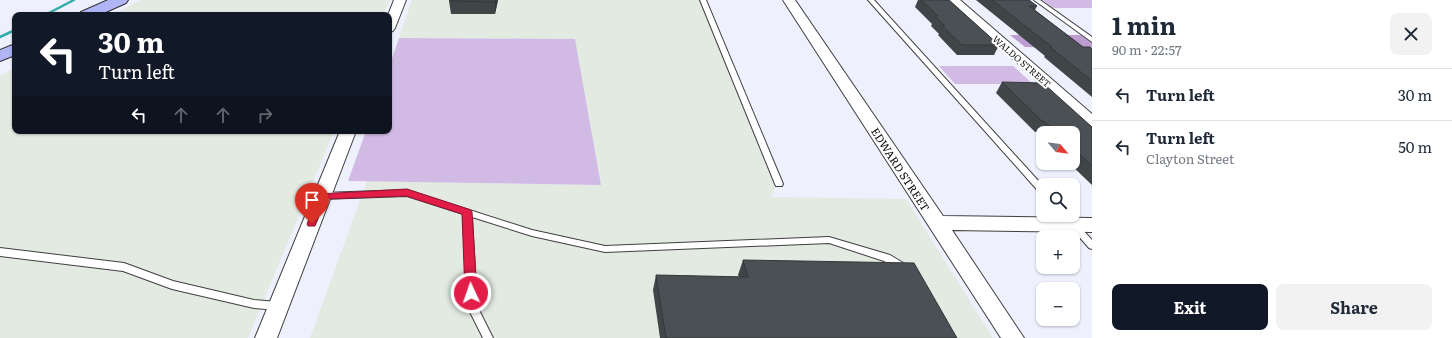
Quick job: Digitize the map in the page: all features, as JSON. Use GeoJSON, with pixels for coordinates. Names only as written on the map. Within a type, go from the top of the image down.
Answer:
{"type":"FeatureCollection","features":[{"type":"Feature","properties":{"kind":"street"},"geometry":{"type":"LineString","coordinates":[[93,12],[121,0]]}},
{"type":"Feature","properties":{"kind":"street"},"geometry":{"type":"LineString","coordinates":[[392,20],[400,0]]}},
{"type":"Feature","properties":{"kind":"street","name":"EDWARD STREET"},"geometry":{"type":"LineString","coordinates":[[789,0],[1013,338]]}},
{"type":"Feature","properties":{"kind":"street","name":"WALDO STREET"},"geometry":{"type":"LineString","coordinates":[[953,0],[1092,122]]}},
{"type":"Feature","properties":{"kind":"street"},"geometry":{"type":"LineString","coordinates":[[0,56],[12,50]]}},
{"type":"Feature","properties":{"kind":"street"},"geometry":{"type":"LineString","coordinates":[[266,338],[347,134]]}},
{"type":"Feature","properties":{"kind":"street"},"geometry":{"type":"LineString","coordinates":[[937,223],[1036,221]]}},
{"type":"Feature","properties":{"kind":"street"},"geometry":{"type":"LineString","coordinates":[[1078,222],[1092,225]]}},
{"type":"Feature","properties":{"kind":"lane"},"geometry":{"type":"LineString","coordinates":[[703,0],[779,184]]}},
{"type":"Feature","properties":{"kind":"lane"},"geometry":{"type":"LineString","coordinates":[[871,0],[1036,183]]}},
{"type":"Feature","properties":{"kind":"lane"},"geometry":{"type":"LineString","coordinates":[[1037,0],[1092,40]]}},
{"type":"Feature","properties":{"kind":"lane"},"geometry":{"type":"LineString","coordinates":[[322,196],[407,193],[532,233],[605,248],[829,240],[887,258],[907,270]]}},
{"type":"Feature","properties":{"kind":"lane"},"geometry":{"type":"LineString","coordinates":[[467,212],[472,306],[488,338]]}},
{"type":"Feature","properties":{"kind":"lane"},"geometry":{"type":"LineString","coordinates":[[1070,222],[1092,246]]}},
{"type":"Feature","properties":{"kind":"lane"},"geometry":{"type":"LineString","coordinates":[[0,252],[124,267],[172,285],[254,304],[279,306]]}},
{"type":"Feature","properties":{"kind":"shaded area"},"geometry":{"type":"Polygon","coordinates":[[[140,0],[390,0],[384,12],[118,12],[140,0]]]}},
{"type":"Feature","properties":{"kind":"shaded area"},"geometry":{"type":"Polygon","coordinates":[[[412,0],[700,0],[775,188],[771,197],[906,199],[993,338],[310,338],[367,181],[601,185],[575,39],[399,38],[412,0]]]}},
{"type":"Feature","properties":{"kind":"shaded area"},"geometry":{"type":"Polygon","coordinates":[[[1043,0],[1092,0],[1092,8],[1053,8],[1043,0]]]}},
{"type":"Feature","properties":{"kind":"shaded area"},"geometry":{"type":"Polygon","coordinates":[[[1010,35],[1081,35],[1092,43],[1092,48],[1025,47],[1010,35]]]}},
{"type":"Feature","properties":{"kind":"shaded area"},"geometry":{"type":"Polygon","coordinates":[[[399,38],[575,39],[601,185],[348,181],[365,134],[392,134],[392,58],[399,38]]]}},
{"type":"Feature","properties":{"kind":"shaded area"},"geometry":{"type":"Polygon","coordinates":[[[939,66],[1013,66],[1033,84],[955,84],[939,66]]]}},
{"type":"Feature","properties":{"kind":"shaded area"},"geometry":{"type":"Polygon","coordinates":[[[12,70],[12,134],[333,134],[248,338],[0,338],[0,76],[12,70]]]}},
{"type":"Feature","properties":{"kind":"building"},"geometry":{"type":"Polygon","coordinates":[[[495,0],[495,2],[449,1],[495,0]]]}},
{"type":"Feature","properties":{"kind":"building"},"geometry":{"type":"Polygon","coordinates":[[[921,0],[949,0],[999,45],[962,45],[942,26],[945,26],[935,16],[938,16],[921,0]]]}},
{"type":"Feature","properties":{"kind":"building"},"geometry":{"type":"Polygon","coordinates":[[[992,0],[1029,0],[1037,6],[1029,6],[1083,47],[1090,47],[1092,49],[1092,81],[1050,47],[1052,47],[992,0]]]}},
{"type":"Feature","properties":{"kind":"building"},"geometry":{"type":"Polygon","coordinates":[[[1002,82],[1043,83],[1092,127],[1092,166],[1080,155],[1080,126],[1049,126],[1042,121],[1002,82]]]}},
{"type":"Feature","properties":{"kind":"building"},"geometry":{"type":"Polygon","coordinates":[[[743,260],[914,263],[957,338],[666,338],[656,275],[748,277],[743,260]]]}},
{"type":"Feature","properties":{"kind":"railway"},"geometry":{"type":"LineString","coordinates":[[51,12],[74,0]]}},
{"type":"Feature","properties":{"kind":"railway"},"geometry":{"type":"LineString","coordinates":[[0,37],[12,31]]}},
{"type":"Feature","properties":{"kind":"route"},"geometry":{"type":"LineString","coordinates":[[312,224],[322,196],[407,193],[467,212],[471,293]]}}]}
